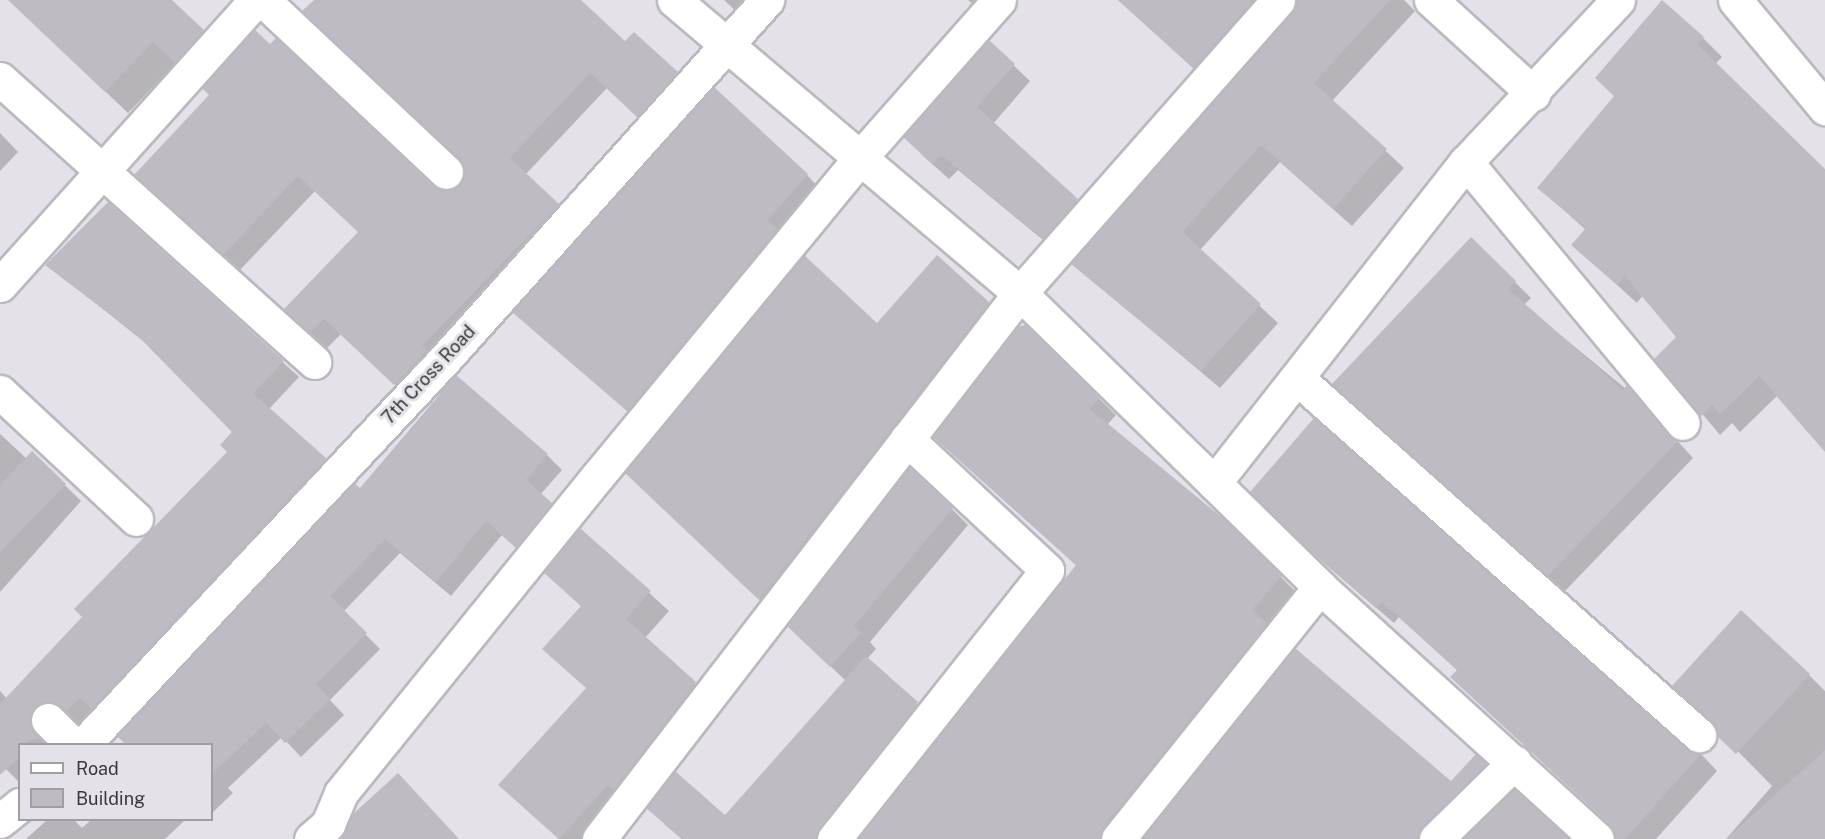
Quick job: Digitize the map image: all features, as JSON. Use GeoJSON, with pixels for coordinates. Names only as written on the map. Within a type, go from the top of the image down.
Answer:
{"type":"FeatureCollection","features":[{"type":"Feature","properties":{"kind":"street"},"geometry":{"type":"LineString","coordinates":[[0,285],[256,0]]}},
{"type":"Feature","properties":{"kind":"street"},"geometry":{"type":"LineString","coordinates":[[263,0],[446,172]]}},
{"type":"Feature","properties":{"kind":"street"},"geometry":{"type":"LineString","coordinates":[[674,0],[858,160],[1020,293],[1320,587],[1597,839]]}},
{"type":"Feature","properties":{"kind":"street","name":"7th Cross Road"},"geometry":{"type":"LineString","coordinates":[[85,743],[727,48],[767,0]]}},
{"type":"Feature","properties":{"kind":"street"},"geometry":{"type":"LineString","coordinates":[[311,839],[328,824],[356,774],[858,160],[999,0]]}},
{"type":"Feature","properties":{"kind":"street"},"geometry":{"type":"LineString","coordinates":[[599,839],[1020,293],[1278,0]]}},
{"type":"Feature","properties":{"kind":"street"},"geometry":{"type":"LineString","coordinates":[[1431,0],[1534,94]]}},
{"type":"Feature","properties":{"kind":"street"},"geometry":{"type":"LineString","coordinates":[[1214,483],[1466,162],[1534,94],[1618,0]]}},
{"type":"Feature","properties":{"kind":"street"},"geometry":{"type":"LineString","coordinates":[[1735,0],[1825,108]]}},
{"type":"Feature","properties":{"kind":"street"},"geometry":{"type":"LineString","coordinates":[[0,79],[315,362]]}},
{"type":"Feature","properties":{"kind":"street"},"geometry":{"type":"LineString","coordinates":[[1466,162],[1683,423]]}},
{"type":"Feature","properties":{"kind":"street"},"geometry":{"type":"LineString","coordinates":[[1296,378],[1699,735]]}},
{"type":"Feature","properties":{"kind":"street"},"geometry":{"type":"LineString","coordinates":[[0,392],[136,519]]}},
{"type":"Feature","properties":{"kind":"street"},"geometry":{"type":"LineString","coordinates":[[834,839],[1047,570],[907,439]]}},
{"type":"Feature","properties":{"kind":"street"},"geometry":{"type":"LineString","coordinates":[[1118,839],[1320,587]]}},
{"type":"Feature","properties":{"kind":"street"},"geometry":{"type":"LineString","coordinates":[[48,720],[71,743]]}},
{"type":"Feature","properties":{"kind":"street"},"geometry":{"type":"LineString","coordinates":[[1436,839],[1515,762]]}},
{"type":"Feature","properties":{"kind":"street"},"geometry":{"type":"LineString","coordinates":[[0,821],[18,807]]}},
{"type":"Feature","properties":{"kind":"building"},"geometry":{"type":"Polygon","coordinates":[[[8,0],[172,0],[204,30],[175,63],[153,42],[105,92],[8,0]]]}},
{"type":"Feature","properties":{"kind":"building"},"geometry":{"type":"Polygon","coordinates":[[[314,0],[581,0],[625,41],[634,32],[678,72],[637,117],[590,73],[510,158],[559,204],[422,346],[427,350],[394,385],[324,319],[310,333],[284,309],[358,232],[298,176],[223,255],[134,175],[209,95],[202,88],[255,30],[270,44],[276,38],[433,186],[442,190],[459,185],[464,176],[459,159],[302,11],[314,0]]]}},
{"type":"Feature","properties":{"kind":"building"},"geometry":{"type":"Polygon","coordinates":[[[1118,0],[1253,0],[1193,68],[1118,0]]]}},
{"type":"Feature","properties":{"kind":"building"},"geometry":{"type":"Polygon","coordinates":[[[1296,0],[1390,0],[1314,83],[1387,149],[1333,209],[1261,145],[1182,232],[1261,304],[1201,371],[1071,264],[1292,12],[1296,0]]]}},
{"type":"Feature","properties":{"kind":"building"},"geometry":{"type":"Polygon","coordinates":[[[1662,0],[1704,37],[1697,44],[1825,169],[1825,452],[1759,376],[1720,414],[1712,405],[1700,417],[1654,359],[1676,337],[1625,276],[1617,285],[1571,245],[1586,228],[1537,188],[1614,96],[1595,78],[1662,0]]]}},
{"type":"Feature","properties":{"kind":"building"},"geometry":{"type":"Polygon","coordinates":[[[989,40],[1015,64],[977,107],[1078,199],[1043,239],[941,155],[932,164],[903,137],[989,40]]]}},
{"type":"Feature","properties":{"kind":"building"},"geometry":{"type":"Polygon","coordinates":[[[714,87],[808,174],[767,221],[777,229],[627,411],[512,312],[714,87]]]}},
{"type":"Feature","properties":{"kind":"building"},"geometry":{"type":"Polygon","coordinates":[[[108,202],[284,361],[253,393],[326,458],[91,709],[80,698],[66,712],[52,702],[35,706],[30,724],[39,738],[18,743],[18,759],[0,775],[0,704],[82,617],[74,609],[227,452],[220,445],[232,432],[137,335],[45,265],[108,202]]]}},
{"type":"Feature","properties":{"kind":"building"},"geometry":{"type":"Polygon","coordinates":[[[1471,237],[1516,281],[1508,289],[1623,390],[1627,385],[1678,441],[1548,576],[1332,384],[1471,237]]]}},
{"type":"Feature","properties":{"kind":"building"},"geometry":{"type":"Polygon","coordinates":[[[804,255],[877,323],[937,255],[989,302],[759,600],[625,473],[804,255]]]}},
{"type":"Feature","properties":{"kind":"building"},"geometry":{"type":"Polygon","coordinates":[[[1025,325],[1100,398],[1090,409],[1225,520],[1282,576],[1252,610],[1267,623],[1103,827],[1100,839],[858,839],[1076,565],[933,437],[1017,327],[1025,325]]]}},
{"type":"Feature","properties":{"kind":"building"},"geometry":{"type":"Polygon","coordinates":[[[456,375],[548,454],[526,480],[552,503],[516,548],[486,521],[436,582],[385,539],[330,596],[367,633],[316,684],[330,699],[285,743],[266,723],[213,773],[213,743],[124,743],[117,736],[354,483],[360,488],[456,375]]]}},
{"type":"Feature","properties":{"kind":"building"},"geometry":{"type":"Polygon","coordinates":[[[1314,418],[1687,749],[1702,753],[1625,839],[1615,839],[1610,825],[1450,677],[1457,670],[1382,602],[1376,608],[1307,548],[1250,492],[1314,418]]]}},
{"type":"Feature","properties":{"kind":"building"},"geometry":{"type":"Polygon","coordinates":[[[32,451],[66,484],[0,552],[0,485],[32,451]]]}},
{"type":"Feature","properties":{"kind":"building"},"geometry":{"type":"Polygon","coordinates":[[[909,467],[953,508],[854,626],[861,632],[830,667],[787,626],[909,467]]]}},
{"type":"Feature","properties":{"kind":"building"},"geometry":{"type":"Polygon","coordinates":[[[580,528],[651,591],[626,619],[696,682],[613,790],[608,785],[559,839],[498,785],[586,688],[542,649],[581,606],[544,573],[580,528]]]}},
{"type":"Feature","properties":{"kind":"building"},"geometry":{"type":"Polygon","coordinates":[[[1741,610],[1810,674],[1736,754],[1717,736],[1711,721],[1672,686],[1741,610]]]}},
{"type":"Feature","properties":{"kind":"building"},"geometry":{"type":"Polygon","coordinates":[[[1295,648],[1451,781],[1476,754],[1486,764],[1423,826],[1418,839],[1142,839],[1295,648]]]}},
{"type":"Feature","properties":{"kind":"building"},"geometry":{"type":"Polygon","coordinates":[[[866,656],[918,702],[816,839],[682,839],[646,808],[675,771],[725,815],[866,656]]]}},
{"type":"Feature","properties":{"kind":"building"},"geometry":{"type":"Polygon","coordinates":[[[1825,750],[1825,839],[1726,839],[1825,750]]]}},
{"type":"Feature","properties":{"kind":"building"},"geometry":{"type":"Polygon","coordinates":[[[398,773],[459,839],[339,839],[352,815],[398,773]]]}},
{"type":"Feature","properties":{"kind":"building"},"geometry":{"type":"Polygon","coordinates":[[[1514,789],[1569,839],[1463,839],[1514,789]]]}}]}
